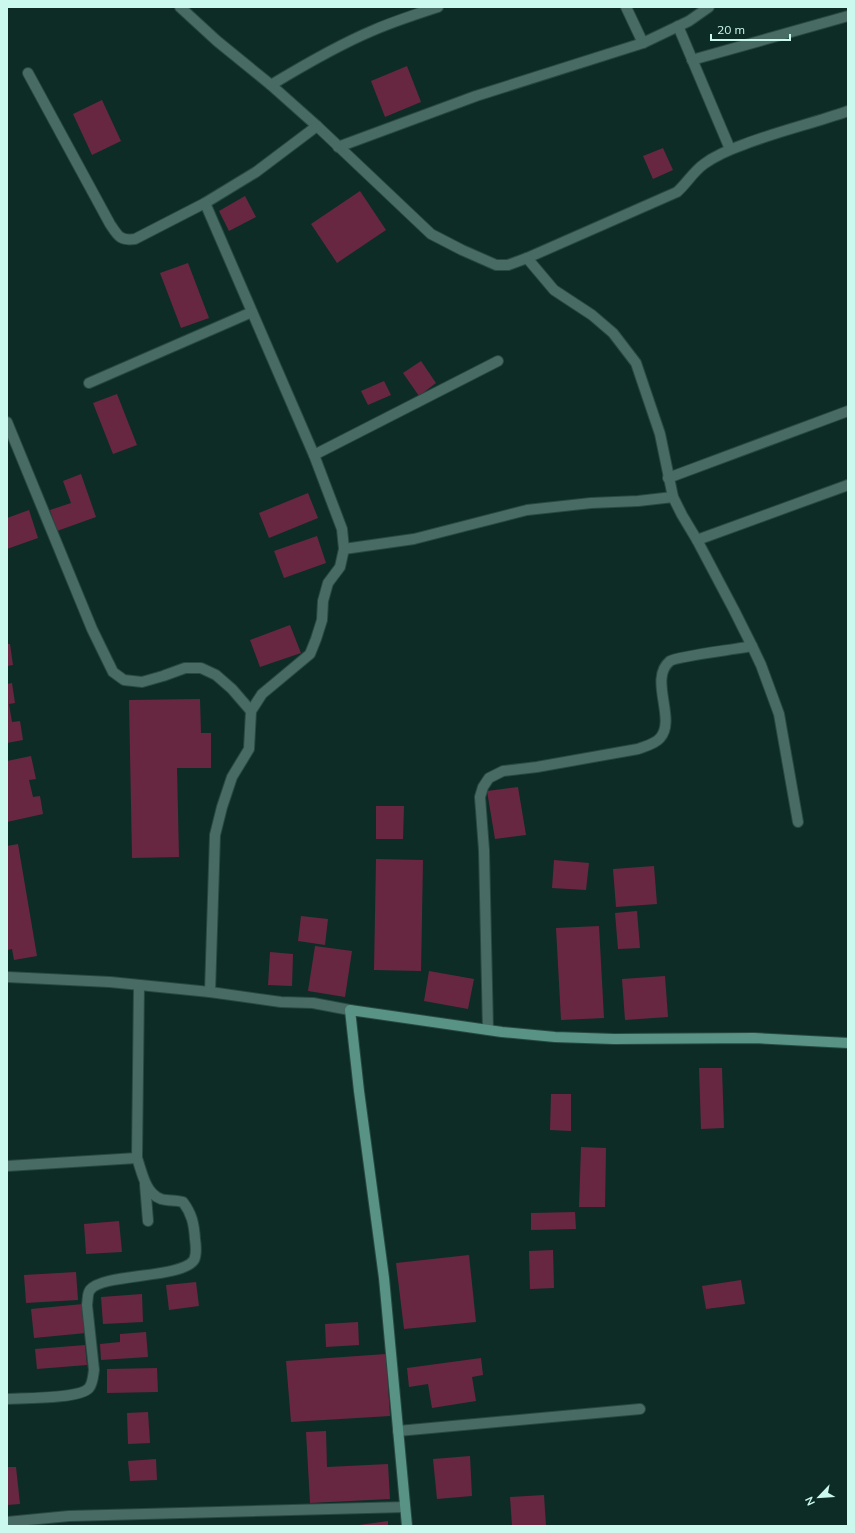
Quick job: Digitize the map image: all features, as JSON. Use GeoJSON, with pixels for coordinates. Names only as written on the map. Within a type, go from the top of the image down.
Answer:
{"type":"FeatureCollection","features":[{"type":"Feature","properties":{"kind":"street"},"geometry":{"type":"LineString","coordinates":[[180,7],[217,41],[271,85],[431,234],[496,265],[508,265],[527,258],[677,192],[686,185],[693,172],[705,163],[730,149],[848,111]]}},
{"type":"Feature","properties":{"kind":"street"},"geometry":{"type":"LineString","coordinates":[[271,85],[312,61],[375,29],[438,7]]}},
{"type":"Feature","properties":{"kind":"street"},"geometry":{"type":"LineString","coordinates":[[626,7],[643,43]]}},
{"type":"Feature","properties":{"kind":"street"},"geometry":{"type":"LineString","coordinates":[[338,147],[476,96],[643,43],[689,21],[709,7]]}},
{"type":"Feature","properties":{"kind":"street"},"geometry":{"type":"LineString","coordinates":[[692,60],[848,16]]}},
{"type":"Feature","properties":{"kind":"street"},"geometry":{"type":"LineString","coordinates":[[678,26],[730,149]]}},
{"type":"Feature","properties":{"kind":"street"},"geometry":{"type":"LineString","coordinates":[[28,73],[116,234],[126,240],[135,239],[205,203],[256,172],[316,126]]}},
{"type":"Feature","properties":{"kind":"street"},"geometry":{"type":"LineString","coordinates":[[205,203],[314,455],[342,529],[344,549],[340,567],[328,583],[323,601],[322,620],[310,654],[262,694],[251,711],[249,749],[232,777],[215,835],[210,992]]}},
{"type":"Feature","properties":{"kind":"street"},"geometry":{"type":"LineString","coordinates":[[527,258],[554,290],[592,315],[613,333],[636,363],[660,434],[673,497],[752,646],[761,665],[779,714],[798,822]]}},
{"type":"Feature","properties":{"kind":"street"},"geometry":{"type":"LineString","coordinates":[[89,383],[252,312]]}},
{"type":"Feature","properties":{"kind":"street"},"geometry":{"type":"LineString","coordinates":[[314,455],[498,361]]}},
{"type":"Feature","properties":{"kind":"street"},"geometry":{"type":"LineString","coordinates":[[668,478],[848,411]]}},
{"type":"Feature","properties":{"kind":"street"},"geometry":{"type":"LineString","coordinates":[[7,422],[92,629],[113,672],[124,680],[142,682],[185,668],[201,668],[216,675],[232,689],[251,711]]}},
{"type":"Feature","properties":{"kind":"street"},"geometry":{"type":"LineString","coordinates":[[697,540],[848,485]]}},
{"type":"Feature","properties":{"kind":"street"},"geometry":{"type":"LineString","coordinates":[[344,549],[414,538],[527,510],[592,503],[638,501],[673,497]]}},
{"type":"Feature","properties":{"kind":"street"},"geometry":{"type":"LineString","coordinates":[[488,1030],[484,850],[480,797],[483,786],[489,778],[503,770],[537,767],[638,749],[654,743],[661,737],[665,726],[661,680],[664,670],[671,661],[752,646]]}},
{"type":"Feature","properties":{"kind":"street"},"geometry":{"type":"LineString","coordinates":[[7,977],[110,982],[210,992],[282,1002],[313,1003],[350,1010],[488,1030],[555,1037],[614,1039],[754,1038],[848,1044]]}},
{"type":"Feature","properties":{"kind":"street"},"geometry":{"type":"LineString","coordinates":[[139,985],[137,1158],[145,1182],[148,1221]]}},
{"type":"Feature","properties":{"kind":"street"},"geometry":{"type":"LineString","coordinates":[[350,1010],[359,1091],[384,1278],[407,1526]]}},
{"type":"Feature","properties":{"kind":"street"},"geometry":{"type":"LineString","coordinates":[[7,1166],[137,1158]]}},
{"type":"Feature","properties":{"kind":"street"},"geometry":{"type":"LineString","coordinates":[[7,1399],[70,1396],[89,1388],[93,1381],[94,1370],[88,1305],[88,1295],[91,1289],[99,1284],[178,1269],[188,1265],[194,1259],[196,1243],[194,1222],[190,1211],[183,1202],[161,1199],[153,1194],[145,1182]]}},
{"type":"Feature","properties":{"kind":"street"},"geometry":{"type":"LineString","coordinates":[[398,1431],[640,1409]]}},
{"type":"Feature","properties":{"kind":"street"},"geometry":{"type":"LineString","coordinates":[[7,1522],[77,1516],[405,1507]]}},
{"type":"Feature","properties":{"kind":"building"},"geometry":{"type":"Polygon","coordinates":[[[407,66],[421,102],[385,117],[371,81],[407,66]]]}},
{"type":"Feature","properties":{"kind":"building"},"geometry":{"type":"Polygon","coordinates":[[[102,100],[121,141],[92,155],[73,114],[102,100]]]}},
{"type":"Feature","properties":{"kind":"building"},"geometry":{"type":"Polygon","coordinates":[[[663,148],[673,170],[653,179],[643,156],[663,148]]]}},
{"type":"Feature","properties":{"kind":"building"},"geometry":{"type":"Polygon","coordinates":[[[360,191],[386,230],[337,263],[311,224],[360,191]]]}},
{"type":"Feature","properties":{"kind":"building"},"geometry":{"type":"Polygon","coordinates":[[[245,196],[256,217],[229,231],[219,211],[245,196]]]}},
{"type":"Feature","properties":{"kind":"building"},"geometry":{"type":"Polygon","coordinates":[[[188,263],[209,318],[181,328],[160,273],[188,263]]]}},
{"type":"Feature","properties":{"kind":"building"},"geometry":{"type":"Polygon","coordinates":[[[421,361],[436,383],[419,396],[403,373],[421,361]]]}},
{"type":"Feature","properties":{"kind":"building"},"geometry":{"type":"Polygon","coordinates":[[[384,381],[391,395],[368,405],[361,391],[384,381]]]}},
{"type":"Feature","properties":{"kind":"building"},"geometry":{"type":"Polygon","coordinates":[[[117,394],[137,445],[113,454],[93,403],[117,394]]]}},
{"type":"Feature","properties":{"kind":"building"},"geometry":{"type":"Polygon","coordinates":[[[81,474],[96,517],[57,531],[50,510],[71,503],[63,481],[81,474]]]}},
{"type":"Feature","properties":{"kind":"building"},"geometry":{"type":"Polygon","coordinates":[[[308,493],[318,518],[269,538],[259,513],[308,493]]]}},
{"type":"Feature","properties":{"kind":"building"},"geometry":{"type":"Polygon","coordinates":[[[29,510],[38,538],[7,549],[7,518],[29,510]]]}},
{"type":"Feature","properties":{"kind":"building"},"geometry":{"type":"Polygon","coordinates":[[[317,536],[326,563],[284,578],[274,551],[317,536]]]}},
{"type":"Feature","properties":{"kind":"building"},"geometry":{"type":"Polygon","coordinates":[[[290,625],[301,653],[260,667],[250,640],[290,625]]]}},
{"type":"Feature","properties":{"kind":"building"},"geometry":{"type":"Polygon","coordinates":[[[7,644],[10,644],[13,665],[7,666],[7,644]]]}},
{"type":"Feature","properties":{"kind":"building"},"geometry":{"type":"Polygon","coordinates":[[[12,683],[15,703],[9,704],[12,722],[20,721],[23,740],[7,743],[7,684],[12,683]]]}},
{"type":"Feature","properties":{"kind":"building"},"geometry":{"type":"Polygon","coordinates":[[[200,699],[201,733],[211,733],[211,768],[177,768],[179,857],[132,858],[129,700],[200,699]]]}},
{"type":"Feature","properties":{"kind":"building"},"geometry":{"type":"Polygon","coordinates":[[[31,756],[36,779],[29,780],[33,797],[40,796],[43,814],[7,822],[7,761],[31,756]]]}},
{"type":"Feature","properties":{"kind":"building"},"geometry":{"type":"Polygon","coordinates":[[[518,787],[526,835],[495,839],[487,791],[518,787]]]}},
{"type":"Feature","properties":{"kind":"building"},"geometry":{"type":"Polygon","coordinates":[[[376,806],[404,806],[403,839],[376,839],[376,806]]]}},
{"type":"Feature","properties":{"kind":"building"},"geometry":{"type":"Polygon","coordinates":[[[18,844],[37,956],[14,960],[12,949],[7,950],[7,846],[18,844]]]}},
{"type":"Feature","properties":{"kind":"building"},"geometry":{"type":"Polygon","coordinates":[[[376,859],[423,860],[421,971],[374,970],[376,859]]]}},
{"type":"Feature","properties":{"kind":"building"},"geometry":{"type":"Polygon","coordinates":[[[554,860],[589,863],[586,890],[552,888],[554,860]]]}},
{"type":"Feature","properties":{"kind":"building"},"geometry":{"type":"Polygon","coordinates":[[[654,866],[657,904],[616,907],[613,869],[654,866]]]}},
{"type":"Feature","properties":{"kind":"building"},"geometry":{"type":"Polygon","coordinates":[[[637,911],[640,948],[618,949],[615,913],[637,911]]]}},
{"type":"Feature","properties":{"kind":"building"},"geometry":{"type":"Polygon","coordinates":[[[301,916],[328,919],[325,945],[298,941],[301,916]]]}},
{"type":"Feature","properties":{"kind":"building"},"geometry":{"type":"Polygon","coordinates":[[[599,926],[604,1018],[561,1020],[556,928],[599,926]]]}},
{"type":"Feature","properties":{"kind":"building"},"geometry":{"type":"Polygon","coordinates":[[[315,946],[352,951],[345,997],[308,991],[315,946]]]}},
{"type":"Feature","properties":{"kind":"building"},"geometry":{"type":"Polygon","coordinates":[[[270,952],[293,954],[292,986],[268,985],[270,952]]]}},
{"type":"Feature","properties":{"kind":"building"},"geometry":{"type":"Polygon","coordinates":[[[429,971],[474,979],[468,1009],[424,1001],[429,971]]]}},
{"type":"Feature","properties":{"kind":"building"},"geometry":{"type":"Polygon","coordinates":[[[665,976],[668,1017],[625,1020],[622,979],[665,976]]]}},
{"type":"Feature","properties":{"kind":"building"},"geometry":{"type":"Polygon","coordinates":[[[699,1068],[722,1068],[724,1128],[701,1129],[699,1068]]]}},
{"type":"Feature","properties":{"kind":"building"},"geometry":{"type":"Polygon","coordinates":[[[551,1094],[571,1094],[571,1131],[550,1130],[551,1094]]]}},
{"type":"Feature","properties":{"kind":"building"},"geometry":{"type":"Polygon","coordinates":[[[581,1147],[606,1148],[605,1207],[579,1207],[581,1147]]]}},
{"type":"Feature","properties":{"kind":"building"},"geometry":{"type":"Polygon","coordinates":[[[575,1212],[576,1229],[531,1230],[531,1213],[575,1212]]]}},
{"type":"Feature","properties":{"kind":"building"},"geometry":{"type":"Polygon","coordinates":[[[119,1221],[122,1252],[86,1254],[84,1224],[119,1221]]]}},
{"type":"Feature","properties":{"kind":"building"},"geometry":{"type":"Polygon","coordinates":[[[553,1250],[554,1288],[530,1289],[529,1251],[553,1250]]]}},
{"type":"Feature","properties":{"kind":"building"},"geometry":{"type":"Polygon","coordinates":[[[469,1255],[476,1322],[404,1329],[396,1263],[469,1255]]]}},
{"type":"Feature","properties":{"kind":"building"},"geometry":{"type":"Polygon","coordinates":[[[76,1272],[78,1300],[26,1303],[24,1275],[76,1272]]]}},
{"type":"Feature","properties":{"kind":"building"},"geometry":{"type":"Polygon","coordinates":[[[741,1280],[745,1304],[706,1309],[702,1286],[741,1280]]]}},
{"type":"Feature","properties":{"kind":"building"},"geometry":{"type":"Polygon","coordinates":[[[196,1282],[199,1306],[169,1310],[166,1285],[196,1282]]]}},
{"type":"Feature","properties":{"kind":"building"},"geometry":{"type":"Polygon","coordinates":[[[142,1294],[143,1322],[103,1324],[101,1297],[142,1294]]]}},
{"type":"Feature","properties":{"kind":"building"},"geometry":{"type":"Polygon","coordinates":[[[83,1304],[86,1333],[34,1338],[31,1309],[83,1304]]]}},
{"type":"Feature","properties":{"kind":"building"},"geometry":{"type":"Polygon","coordinates":[[[358,1322],[359,1345],[326,1347],[325,1324],[358,1322]]]}},
{"type":"Feature","properties":{"kind":"building"},"geometry":{"type":"Polygon","coordinates":[[[146,1332],[148,1357],[101,1360],[100,1344],[120,1342],[120,1334],[146,1332]]]}},
{"type":"Feature","properties":{"kind":"building"},"geometry":{"type":"Polygon","coordinates":[[[85,1345],[87,1365],[37,1369],[35,1349],[85,1345]]]}},
{"type":"Feature","properties":{"kind":"building"},"geometry":{"type":"Polygon","coordinates":[[[386,1354],[390,1416],[291,1422],[286,1361],[386,1354]]]}},
{"type":"Feature","properties":{"kind":"building"},"geometry":{"type":"Polygon","coordinates":[[[481,1358],[483,1375],[472,1377],[476,1401],[432,1408],[428,1384],[409,1387],[407,1368],[481,1358]]]}},
{"type":"Feature","properties":{"kind":"building"},"geometry":{"type":"Polygon","coordinates":[[[157,1368],[158,1392],[107,1393],[107,1369],[157,1368]]]}},
{"type":"Feature","properties":{"kind":"building"},"geometry":{"type":"Polygon","coordinates":[[[148,1412],[150,1443],[128,1444],[127,1413],[148,1412]]]}},
{"type":"Feature","properties":{"kind":"building"},"geometry":{"type":"Polygon","coordinates":[[[326,1431],[327,1467],[388,1464],[390,1499],[310,1503],[306,1432],[326,1431]]]}},
{"type":"Feature","properties":{"kind":"building"},"geometry":{"type":"Polygon","coordinates":[[[470,1456],[472,1496],[437,1499],[433,1459],[470,1456]]]}},
{"type":"Feature","properties":{"kind":"building"},"geometry":{"type":"Polygon","coordinates":[[[156,1459],[157,1480],[130,1481],[128,1461],[156,1459]]]}},
{"type":"Feature","properties":{"kind":"building"},"geometry":{"type":"Polygon","coordinates":[[[7,1467],[16,1467],[20,1504],[7,1505],[7,1467]]]}},
{"type":"Feature","properties":{"kind":"building"},"geometry":{"type":"Polygon","coordinates":[[[544,1495],[546,1526],[512,1526],[510,1497],[544,1495]]]}},
{"type":"Feature","properties":{"kind":"building"},"geometry":{"type":"Polygon","coordinates":[[[388,1521],[388,1526],[359,1526],[359,1525],[388,1521]]]}}]}
